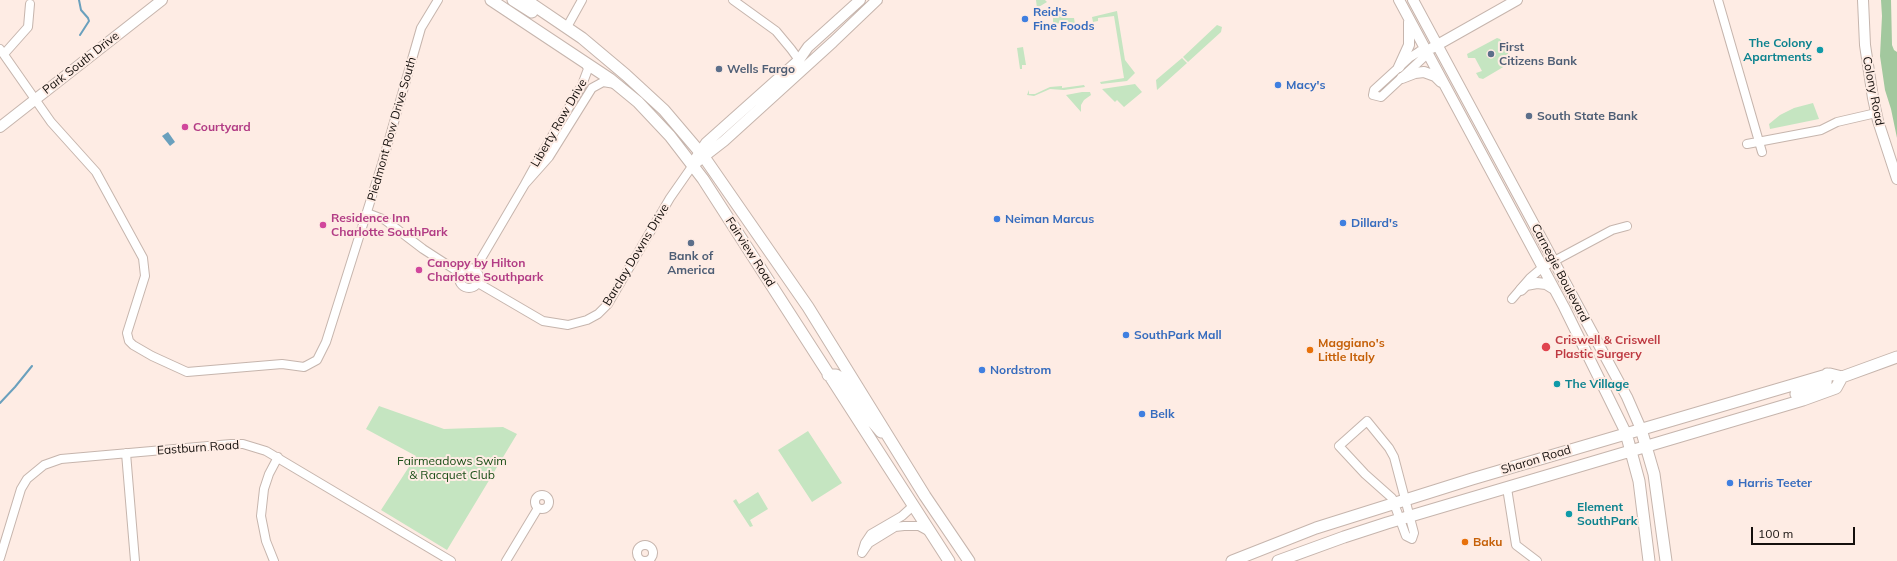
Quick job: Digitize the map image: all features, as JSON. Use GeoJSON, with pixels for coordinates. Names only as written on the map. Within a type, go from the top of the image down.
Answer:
{"type":"FeatureCollection","features":[{"type":"Feature","properties":{"kind":"main road","name":"Fairview Road"},"geometry":{"type":"LineString","coordinates":[[491,0],[585,61],[616,84],[649,112],[693,165],[949,561]]}},
{"type":"Feature","properties":{"kind":"main road"},"geometry":{"type":"LineString","coordinates":[[512,0],[542,18],[567,27]]}},
{"type":"Feature","properties":{"kind":"main road","name":"Fairview Road"},"geometry":{"type":"LineString","coordinates":[[526,0],[567,27],[612,62],[648,95],[701,155],[808,307],[925,496],[969,561]]}},
{"type":"Feature","properties":{"kind":"main road","name":"Sharon Road"},"geometry":{"type":"LineString","coordinates":[[1232,561],[1293,536],[1399,501],[1827,374],[1834,374],[1842,377],[1897,357]]}},
{"type":"Feature","properties":{"kind":"main road"},"geometry":{"type":"LineString","coordinates":[[1765,412],[1770,404],[1823,385],[1826,382],[1827,374]]}},
{"type":"Feature","properties":{"kind":"main road"},"geometry":{"type":"LineString","coordinates":[[828,375],[836,375],[841,378],[874,426],[892,441]]}},
{"type":"Feature","properties":{"kind":"main road","name":"Sharon Road"},"geometry":{"type":"LineString","coordinates":[[1278,561],[1344,537],[1404,518],[1765,412],[1835,389],[1840,384],[1842,377]]}},
{"type":"Feature","properties":{"kind":"main road","name":"Carnegie Boulevard"},"geometry":{"type":"LineString","coordinates":[[1641,429],[1657,489],[1666,561]]}},
{"type":"Feature","properties":{"kind":"main road","name":"Carnegie Boulevard"},"geometry":{"type":"LineString","coordinates":[[1626,433],[1632,452],[1641,494],[1649,561]]}},
{"type":"Feature","properties":{"kind":"street","name":"Park South Drive"},"geometry":{"type":"LineString","coordinates":[[0,127],[162,0]]}},
{"type":"Feature","properties":{"kind":"street","name":"Piedmont Row Drive South"},"geometry":{"type":"LineString","coordinates":[[34,100],[54,126],[96,172],[142,258],[145,276],[128,333],[129,341],[135,347],[188,372],[282,364],[307,366],[316,362],[322,352],[367,213],[421,28],[438,0]]}},
{"type":"Feature","properties":{"kind":"street"},"geometry":{"type":"LineString","coordinates":[[567,27],[582,0]]}},
{"type":"Feature","properties":{"kind":"street"},"geometry":{"type":"LineString","coordinates":[[733,0],[776,31],[802,64]]}},
{"type":"Feature","properties":{"kind":"street","name":"Barclay Downs Drive"},"geometry":{"type":"LineString","coordinates":[[802,64],[808,47],[860,0]]}},
{"type":"Feature","properties":{"kind":"street","name":"Barclay Downs Drive"},"geometry":{"type":"LineString","coordinates":[[367,213],[385,220],[423,249],[460,273],[459,279],[466,287],[472,287],[478,283],[543,321],[556,325],[568,325],[587,320],[598,314],[608,304],[676,189],[701,155],[802,64],[877,0]]}},
{"type":"Feature","properties":{"kind":"street","name":"Carnegie Boulevard"},"geometry":{"type":"LineString","coordinates":[[1399,0],[1543,267],[1626,433]]}},
{"type":"Feature","properties":{"kind":"street","name":"Carnegie Boulevard"},"geometry":{"type":"LineString","coordinates":[[1413,0],[1627,397],[1641,429]]}},
{"type":"Feature","properties":{"kind":"street"},"geometry":{"type":"LineString","coordinates":[[1426,51],[1424,57],[1380,97],[1374,95],[1374,90],[1418,52],[1426,51],[1517,0]]}},
{"type":"Feature","properties":{"kind":"street"},"geometry":{"type":"LineString","coordinates":[[1718,0],[1762,152]]}},
{"type":"Feature","properties":{"kind":"street","name":"Colony Road"},"geometry":{"type":"LineString","coordinates":[[1863,0],[1865,45],[1876,113],[1897,179]]}},
{"type":"Feature","properties":{"kind":"street"},"geometry":{"type":"LineString","coordinates":[[30,4],[28,27],[2,52],[34,100]]}},
{"type":"Feature","properties":{"kind":"street"},"geometry":{"type":"LineString","coordinates":[[1399,67],[1409,45],[1409,29],[1406,14]]}},
{"type":"Feature","properties":{"kind":"street","name":"Liberty Row Drive"},"geometry":{"type":"LineString","coordinates":[[475,269],[582,85],[588,68],[585,61]]}},
{"type":"Feature","properties":{"kind":"street"},"geometry":{"type":"LineString","coordinates":[[1402,78],[1415,73],[1424,72],[1435,76],[1445,86]]}},
{"type":"Feature","properties":{"kind":"street","name":"Liberty Row Drive"},"geometry":{"type":"LineString","coordinates":[[525,184],[549,156],[592,88],[603,82],[616,84]]}},
{"type":"Feature","properties":{"kind":"street"},"geometry":{"type":"LineString","coordinates":[[1747,144],[1821,130],[1837,122],[1876,113]]}},
{"type":"Feature","properties":{"kind":"street"},"geometry":{"type":"LineString","coordinates":[[1521,290],[1530,278],[1543,267],[1612,230],[1627,226]]}},
{"type":"Feature","properties":{"kind":"street"},"geometry":{"type":"LineString","coordinates":[[460,273],[465,268],[475,269],[480,277],[478,283]]}},
{"type":"Feature","properties":{"kind":"street"},"geometry":{"type":"LineString","coordinates":[[1512,299],[1526,285],[1537,282],[1546,284],[1554,289]]}},
{"type":"Feature","properties":{"kind":"street"},"geometry":{"type":"LineString","coordinates":[[1399,501],[1390,496],[1365,474],[1339,446],[1367,420],[1389,448],[1394,457],[1399,501],[1404,518]]}},
{"type":"Feature","properties":{"kind":"street","name":"Eastburn Road"},"geometry":{"type":"LineString","coordinates":[[0,558],[18,494],[27,479],[44,465],[62,459],[231,444],[255,446],[278,457],[451,561]]}},
{"type":"Feature","properties":{"kind":"street"},"geometry":{"type":"LineString","coordinates":[[126,453],[135,561]]}},
{"type":"Feature","properties":{"kind":"street"},"geometry":{"type":"LineString","coordinates":[[274,561],[266,541],[261,516],[264,489],[268,474],[278,457]]}},
{"type":"Feature","properties":{"kind":"street"},"geometry":{"type":"LineString","coordinates":[[1507,488],[1516,545],[1537,561]]}},
{"type":"Feature","properties":{"kind":"street"},"geometry":{"type":"LineString","coordinates":[[861,557],[864,543],[871,534],[902,516],[913,506]]}},
{"type":"Feature","properties":{"kind":"street"},"geometry":{"type":"LineString","coordinates":[[506,561],[538,508]]}},
{"type":"Feature","properties":{"kind":"street"},"geometry":{"type":"LineString","coordinates":[[861,557],[869,543],[895,527],[918,526],[930,532]]}},
{"type":"Feature","properties":{"kind":"green space"},"geometry":{"type":"Polygon","coordinates":[[[1036,0],[1045,0],[1047,2],[1037,8],[1036,0]]]}},
{"type":"Feature","properties":{"kind":"green space"},"geometry":{"type":"Polygon","coordinates":[[[1881,0],[1891,0],[1892,45],[1894,50],[1897,52],[1897,138],[1891,109],[1885,90],[1880,56],[1882,16],[1881,0]]]}},
{"type":"Feature","properties":{"kind":"green space"},"geometry":{"type":"Polygon","coordinates":[[[1117,11],[1125,60],[1135,73],[1127,81],[1101,84],[1100,82],[1124,78],[1114,16],[1098,18],[1098,21],[1093,22],[1092,17],[1117,11]]]}},
{"type":"Feature","properties":{"kind":"green space"},"geometry":{"type":"Polygon","coordinates":[[[1058,13],[1063,15],[1064,18],[1074,18],[1075,24],[1070,25],[1069,22],[1053,24],[1053,17],[1058,13]]]}},
{"type":"Feature","properties":{"kind":"green space"},"geometry":{"type":"Polygon","coordinates":[[[1217,25],[1222,27],[1221,32],[1188,62],[1183,57],[1217,25]]]}},
{"type":"Feature","properties":{"kind":"green space"},"geometry":{"type":"Polygon","coordinates":[[[1497,38],[1500,39],[1510,57],[1510,63],[1483,79],[1479,78],[1476,73],[1482,71],[1475,58],[1468,58],[1467,54],[1497,38]]]}},
{"type":"Feature","properties":{"kind":"green space"},"geometry":{"type":"Polygon","coordinates":[[[1023,47],[1026,65],[1022,65],[1022,69],[1020,69],[1017,48],[1023,47]]]}},
{"type":"Feature","properties":{"kind":"green space"},"geometry":{"type":"Polygon","coordinates":[[[1182,58],[1187,63],[1157,90],[1156,80],[1182,58]]]}},
{"type":"Feature","properties":{"kind":"green space"},"geometry":{"type":"Polygon","coordinates":[[[1135,84],[1142,92],[1124,107],[1117,100],[1115,102],[1102,89],[1135,84]]]}},
{"type":"Feature","properties":{"kind":"green space"},"geometry":{"type":"Polygon","coordinates":[[[1084,85],[1085,87],[1064,90],[1050,89],[1034,96],[1027,95],[1029,90],[1029,94],[1035,94],[1050,87],[1062,86],[1062,88],[1084,85]]]}},
{"type":"Feature","properties":{"kind":"green space"},"geometry":{"type":"Polygon","coordinates":[[[1090,92],[1091,95],[1084,100],[1081,105],[1081,112],[1066,95],[1090,92]]]}},
{"type":"Feature","properties":{"kind":"green space"},"geometry":{"type":"Polygon","coordinates":[[[1813,103],[1819,119],[1770,129],[1769,124],[1780,115],[1794,108],[1813,103]]]}},
{"type":"Feature","properties":{"kind":"green space","name":"Fairmeadows Swim & Racquet Club"},"geometry":{"type":"Polygon","coordinates":[[[379,406],[444,429],[503,427],[517,434],[447,550],[381,510],[416,456],[366,429],[379,406]]]}},
{"type":"Feature","properties":{"kind":"green space"},"geometry":{"type":"Polygon","coordinates":[[[808,431],[842,483],[812,502],[778,450],[808,431]]]}},
{"type":"Feature","properties":{"kind":"green space"},"geometry":{"type":"Polygon","coordinates":[[[758,492],[768,509],[750,520],[753,526],[750,527],[733,501],[736,499],[739,504],[758,492]]]}},
{"type":"Feature","properties":{"kind":"water"},"geometry":{"type":"Polygon","coordinates":[[[168,132],[175,142],[170,146],[162,136],[168,132]]]}},
{"type":"Feature","properties":{"kind":"waterway"},"geometry":{"type":"LineString","coordinates":[[79,0],[81,10],[89,21],[80,35]]}},
{"type":"Feature","properties":{"kind":"waterway"},"geometry":{"type":"LineString","coordinates":[[0,403],[32,366]]}},
{"type":"Feature","properties":{"kind":"place","name":"Reid's Fine Foods"},"geometry":{"type":"Point","coordinates":[1025,19]}},
{"type":"Feature","properties":{"kind":"place","name":"The Colony Apartments"},"geometry":{"type":"Point","coordinates":[1820,50]}},
{"type":"Feature","properties":{"kind":"place","name":"First Citizens Bank"},"geometry":{"type":"Point","coordinates":[1491,54]}},
{"type":"Feature","properties":{"kind":"place","name":"Wells Fargo"},"geometry":{"type":"Point","coordinates":[719,69]}},
{"type":"Feature","properties":{"kind":"place","name":"Macy's"},"geometry":{"type":"Point","coordinates":[1278,85]}},
{"type":"Feature","properties":{"kind":"place","name":"South State Bank"},"geometry":{"type":"Point","coordinates":[1529,116]}},
{"type":"Feature","properties":{"kind":"place","name":"Courtyard"},"geometry":{"type":"Point","coordinates":[185,127]}},
{"type":"Feature","properties":{"kind":"place","name":"Neiman Marcus"},"geometry":{"type":"Point","coordinates":[997,219]}},
{"type":"Feature","properties":{"kind":"place","name":"Dillard's"},"geometry":{"type":"Point","coordinates":[1343,223]}},
{"type":"Feature","properties":{"kind":"place","name":"Residence Inn Charlotte SouthPark"},"geometry":{"type":"Point","coordinates":[323,225]}},
{"type":"Feature","properties":{"kind":"place","name":"Bank of America"},"geometry":{"type":"Point","coordinates":[691,243]}},
{"type":"Feature","properties":{"kind":"place","name":"Canopy by Hilton Charlotte Southpark"},"geometry":{"type":"Point","coordinates":[419,270]}},
{"type":"Feature","properties":{"kind":"place","name":"SouthPark Mall"},"geometry":{"type":"Point","coordinates":[1126,335]}},
{"type":"Feature","properties":{"kind":"place","name":"Criswell & Criswell Plastic Surgery"},"geometry":{"type":"Point","coordinates":[1546,347]}},
{"type":"Feature","properties":{"kind":"place","name":"Maggiano's Little Italy"},"geometry":{"type":"Point","coordinates":[1310,350]}},
{"type":"Feature","properties":{"kind":"place","name":"Nordstrom"},"geometry":{"type":"Point","coordinates":[982,370]}},
{"type":"Feature","properties":{"kind":"place","name":"The Village"},"geometry":{"type":"Point","coordinates":[1557,384]}},
{"type":"Feature","properties":{"kind":"place","name":"Belk"},"geometry":{"type":"Point","coordinates":[1142,414]}},
{"type":"Feature","properties":{"kind":"place","name":"Harris Teeter"},"geometry":{"type":"Point","coordinates":[1730,483]}},
{"type":"Feature","properties":{"kind":"place","name":"Element SouthPark"},"geometry":{"type":"Point","coordinates":[1569,514]}},
{"type":"Feature","properties":{"kind":"place","name":"Baku"},"geometry":{"type":"Point","coordinates":[1465,542]}}]}
